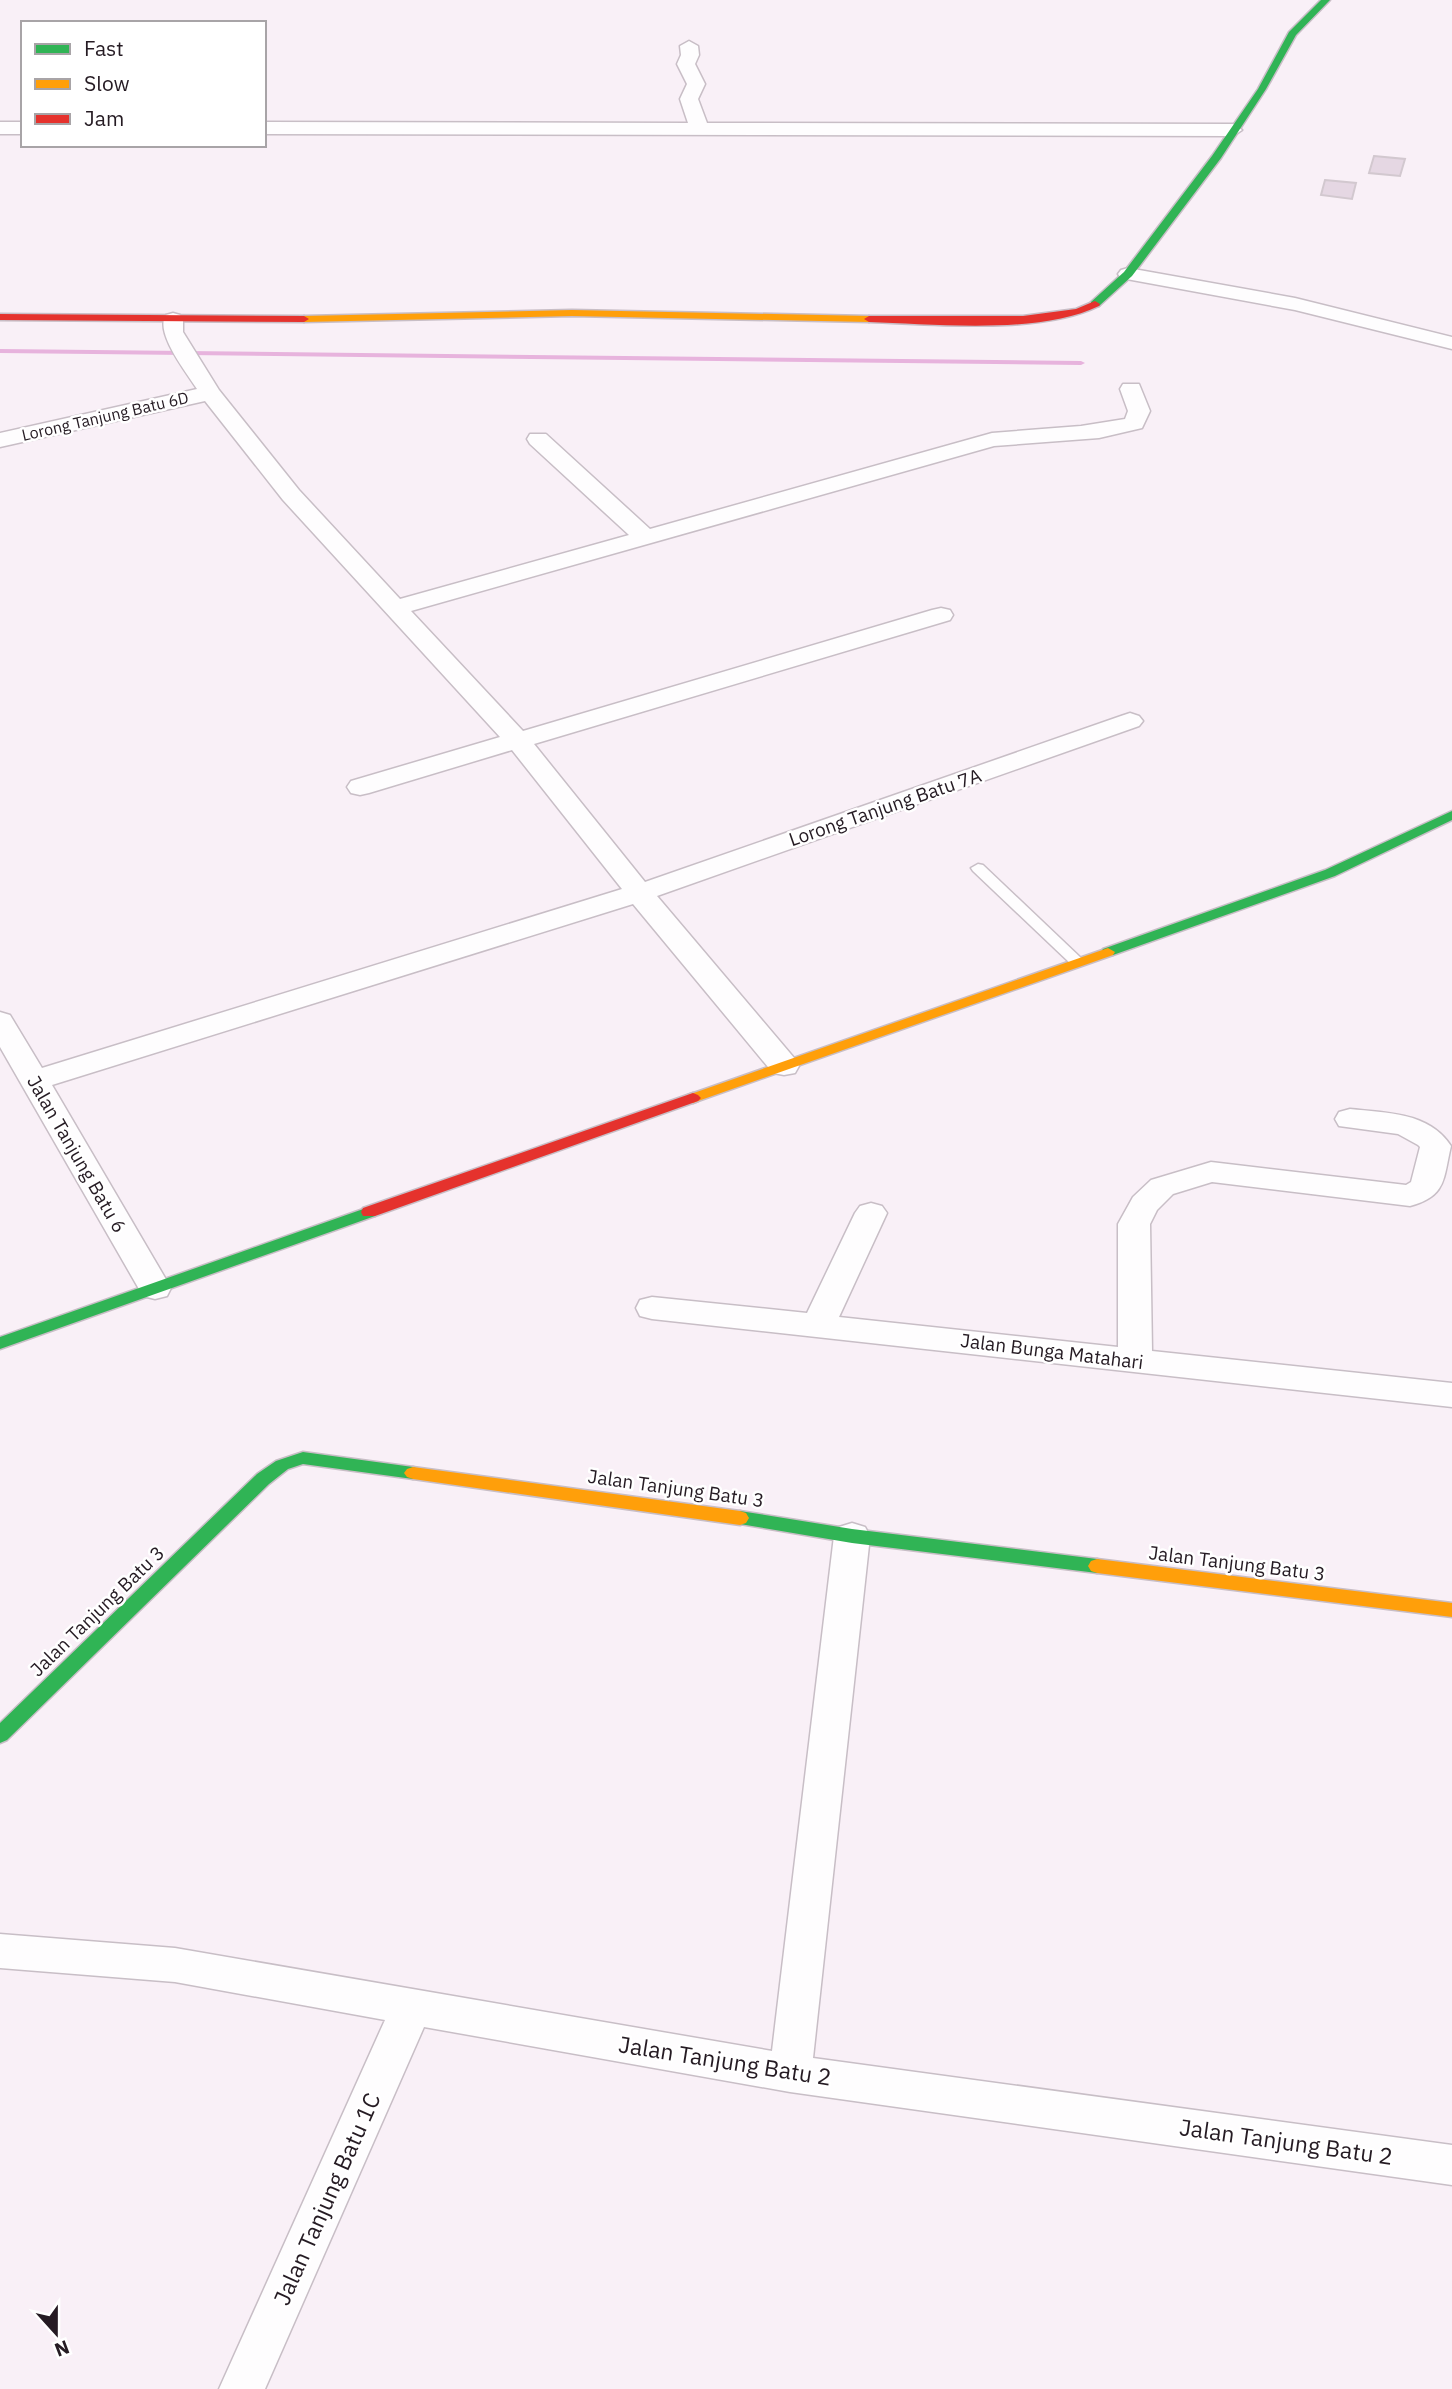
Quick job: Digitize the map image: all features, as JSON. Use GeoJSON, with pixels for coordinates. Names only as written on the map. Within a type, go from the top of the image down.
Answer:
{"type":"FeatureCollection","features":[{"type":"Feature","properties":{"kind":"street"},"geometry":{"type":"LineString","coordinates":[[0,317],[173,326],[572,313],[1020,320],[1060,317],[1090,309],[1128,274],[1216,158],[1262,89],[1292,34],[1326,0]]}},
{"type":"Feature","properties":{"kind":"street"},"geometry":{"type":"LineString","coordinates":[[688,46],[690,55],[685,64],[695,84],[690,99],[699,122]]}},
{"type":"Feature","properties":{"kind":"street"},"geometry":{"type":"LineString","coordinates":[[266,128],[699,122],[1233,130]]}},
{"type":"Feature","properties":{"kind":"street"},"geometry":{"type":"LineString","coordinates":[[0,128],[21,128]]}},
{"type":"Feature","properties":{"kind":"street"},"geometry":{"type":"LineString","coordinates":[[1128,274],[1263,298],[1452,343]]}},
{"type":"Feature","properties":{"kind":"street"},"geometry":{"type":"LineString","coordinates":[[173,326],[210,393],[291,495],[398,607],[519,742],[639,893],[784,1066]]}},
{"type":"Feature","properties":{"kind":"street"},"geometry":{"type":"LineString","coordinates":[[398,607],[645,537],[774,505],[992,440],[1026,435],[1084,435],[1114,429],[1134,423],[1139,411],[1131,389]]}},
{"type":"Feature","properties":{"kind":"street","name":"Lorong Tanjung Batu 6D"},"geometry":{"type":"LineString","coordinates":[[0,440],[210,393]]}},
{"type":"Feature","properties":{"kind":"street"},"geometry":{"type":"LineString","coordinates":[[538,439],[645,537]]}},
{"type":"Feature","properties":{"kind":"street"},"geometry":{"type":"LineString","coordinates":[[360,787],[941,615]]}},
{"type":"Feature","properties":{"kind":"street","name":"Lorong Tanjung Batu 7A"},"geometry":{"type":"LineString","coordinates":[[34,1081],[639,893],[1130,721]]}},
{"type":"Feature","properties":{"kind":"street"},"geometry":{"type":"LineString","coordinates":[[0,1343],[1330,873],[1452,815]]}},
{"type":"Feature","properties":{"kind":"street","name":"Jalan Tanjung Batu 6"},"geometry":{"type":"LineString","coordinates":[[0,1021],[155,1288]]}},
{"type":"Feature","properties":{"kind":"street"},"geometry":{"type":"LineString","coordinates":[[1135,1361],[1134,1224],[1144,1204],[1162,1187],[1211,1172],[1410,1196],[1425,1188],[1436,1146],[1430,1136],[1414,1128],[1350,1119]]}},
{"type":"Feature","properties":{"kind":"street"},"geometry":{"type":"LineString","coordinates":[[820,1324],[871,1213]]}},
{"type":"Feature","properties":{"kind":"street","name":"Jalan Bunga Matahari"},"geometry":{"type":"LineString","coordinates":[[652,1308],[820,1324],[1452,1395]]}},
{"type":"Feature","properties":{"kind":"street","name":"Jalan Tanjung Batu 3"},"geometry":{"type":"LineString","coordinates":[[0,1735],[263,1479],[282,1465],[303,1458],[651,1504],[852,1536],[1452,1610]]}},
{"type":"Feature","properties":{"kind":"street"},"geometry":{"type":"LineString","coordinates":[[790,2073],[852,1536]]}},
{"type":"Feature","properties":{"kind":"street","name":"Jalan Tanjung Batu 2"},"geometry":{"type":"LineString","coordinates":[[0,1951],[174,1965],[411,2009],[790,2073],[1452,2165]]}},
{"type":"Feature","properties":{"kind":"street","name":"Jalan Tanjung Batu 1C"},"geometry":{"type":"LineString","coordinates":[[242,2389],[411,2009]]}},
{"type":"Feature","properties":{"kind":"lane"},"geometry":{"type":"LineString","coordinates":[[978,868],[1076,961]]}},
{"type":"Feature","properties":{"kind":"building"},"geometry":{"type":"Polygon","coordinates":[[[1374,156],[1405,159],[1400,176],[1369,173],[1374,156]]]}},
{"type":"Feature","properties":{"kind":"building"},"geometry":{"type":"Polygon","coordinates":[[[1325,180],[1356,183],[1352,199],[1321,195],[1325,180]]]}},
{"type":"Feature","properties":{"kind":"waterway"},"geometry":{"type":"LineString","coordinates":[[0,351],[1081,363]]}},
{"type":"Feature","properties":{"kind":"traffic: fast"},"geometry":{"type":"LineString","coordinates":[[1095,304],[1128,274],[1216,158],[1262,89],[1292,34],[1326,0]]}},
{"type":"Feature","properties":{"kind":"traffic: fast"},"geometry":{"type":"LineString","coordinates":[[1108,952],[1330,873],[1452,815]]}},
{"type":"Feature","properties":{"kind":"traffic: fast"},"geometry":{"type":"LineString","coordinates":[[0,1343],[369,1212]]}},
{"type":"Feature","properties":{"kind":"traffic: fast"},"geometry":{"type":"LineString","coordinates":[[0,1735],[263,1479],[282,1465],[303,1458],[413,1473]]}},
{"type":"Feature","properties":{"kind":"traffic: fast"},"geometry":{"type":"LineString","coordinates":[[740,1518],[852,1536],[1097,1566]]}},
{"type":"Feature","properties":{"kind":"traffic: slow"},"geometry":{"type":"LineString","coordinates":[[304,319],[572,313],[869,319]]}},
{"type":"Feature","properties":{"kind":"traffic: slow"},"geometry":{"type":"LineString","coordinates":[[693,1098],[1108,952]]}},
{"type":"Feature","properties":{"kind":"traffic: slow"},"geometry":{"type":"LineString","coordinates":[[413,1473],[740,1518]]}},
{"type":"Feature","properties":{"kind":"traffic: slow"},"geometry":{"type":"LineString","coordinates":[[1097,1566],[1452,1610]]}},
{"type":"Feature","properties":{"kind":"traffic: jam"},"geometry":{"type":"LineString","coordinates":[[869,319],[1023,320],[1080,312],[1095,304]]}},
{"type":"Feature","properties":{"kind":"traffic: jam"},"geometry":{"type":"LineString","coordinates":[[0,317],[304,319]]}},
{"type":"Feature","properties":{"kind":"traffic: jam"},"geometry":{"type":"LineString","coordinates":[[369,1212],[693,1098]]}}]}
